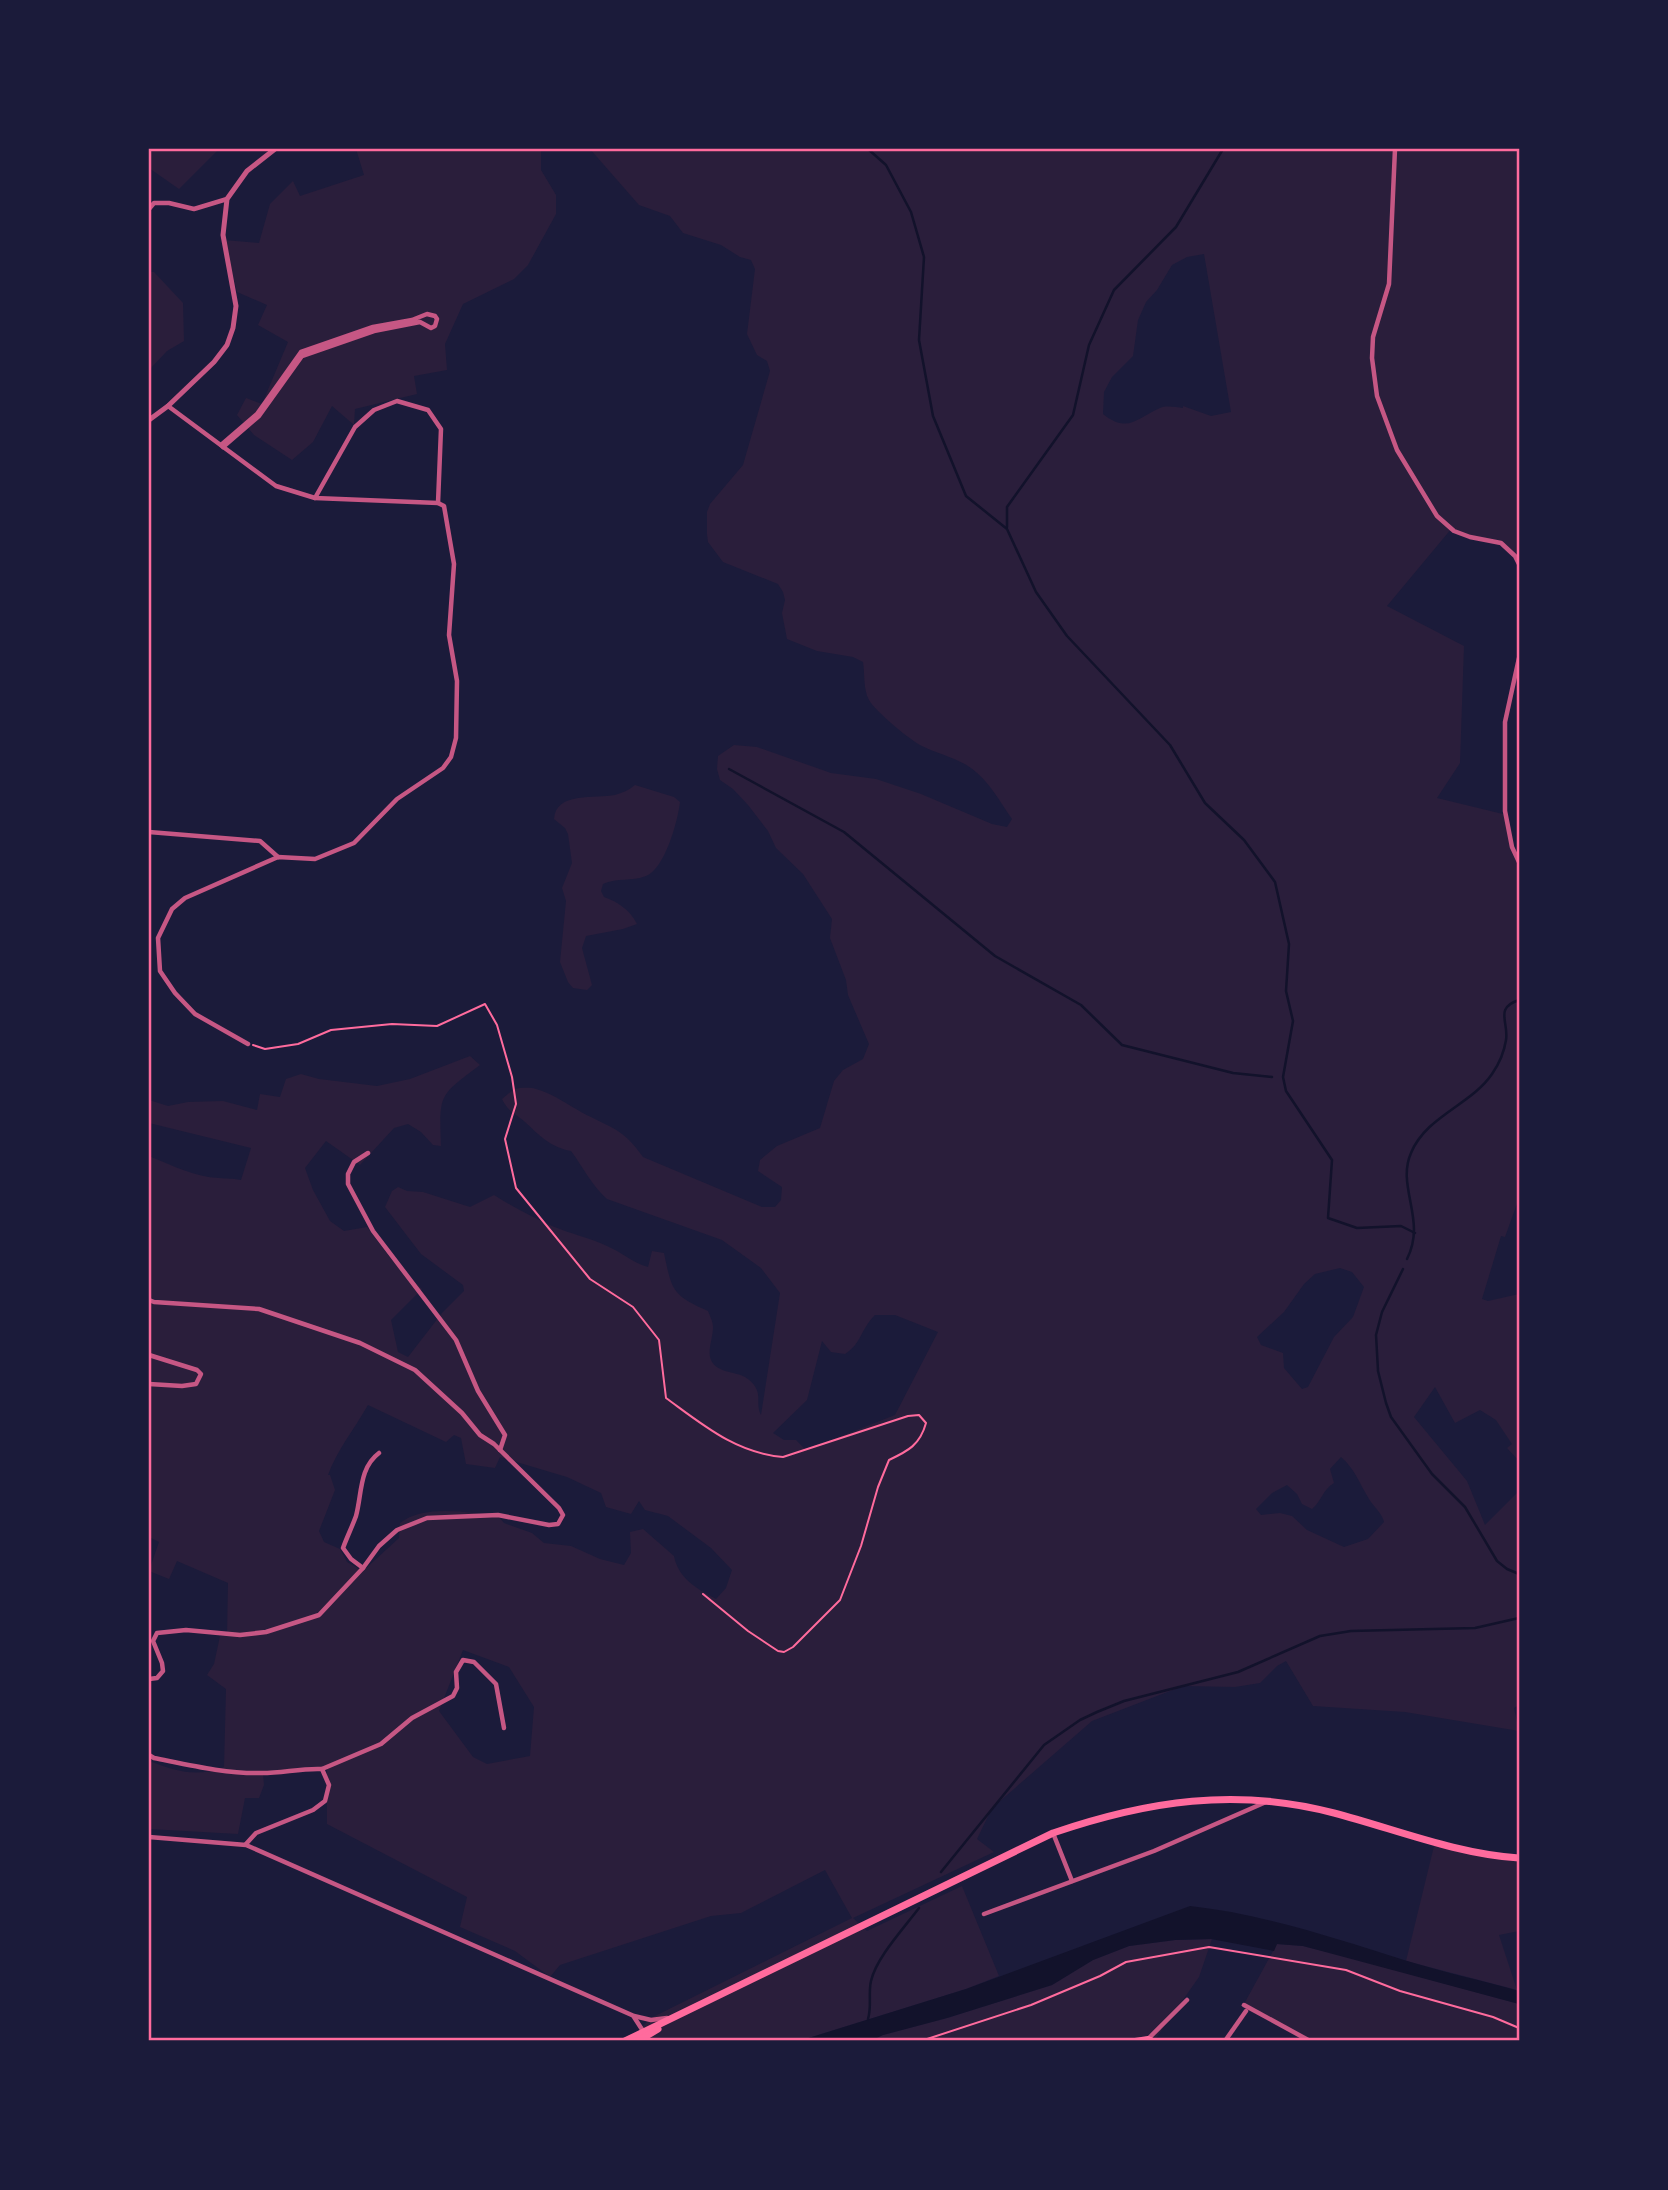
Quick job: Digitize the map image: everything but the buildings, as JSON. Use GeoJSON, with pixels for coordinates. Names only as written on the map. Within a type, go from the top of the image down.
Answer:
{"type":"FeatureCollection","features":[{"type":"Feature","properties":{"kind":"main road"},"geometry":{"type":"LineString","coordinates":[[625,2041],[1053,1833],[1100,1817],[1168,1803],[1210,1799],[1270,1800],[1331,1812],[1468,1852],[1519,1858]]}},
{"type":"Feature","properties":{"kind":"main road"},"geometry":{"type":"LineString","coordinates":[[638,2041],[679,2016]]}},
{"type":"Feature","properties":{"kind":"main road"},"geometry":{"type":"LineString","coordinates":[[1135,2041],[1151,2040]]}},
{"type":"Feature","properties":{"kind":"street"},"geometry":{"type":"LineString","coordinates":[[149,420],[168,406],[214,362],[227,345],[236,306],[223,235],[227,199],[247,172],[275,149]]}},
{"type":"Feature","properties":{"kind":"street"},"geometry":{"type":"LineString","coordinates":[[1395,149],[1389,284],[1373,337],[1371,358],[1377,396],[1397,450],[1437,516],[1454,531],[1501,543],[1515,556],[1519,564]]}},
{"type":"Feature","properties":{"kind":"street"},"geometry":{"type":"LineString","coordinates":[[149,209],[154,203],[194,209],[227,199]]}},
{"type":"Feature","properties":{"kind":"street"},"geometry":{"type":"LineString","coordinates":[[427,314],[437,319],[435,326],[430,328],[420,322],[374,331],[302,356],[259,416],[222,446],[257,414],[301,352],[369,329],[427,314]]}},
{"type":"Feature","properties":{"kind":"street"},"geometry":{"type":"LineString","coordinates":[[315,498],[355,427],[374,410],[397,401],[428,410],[441,429],[438,503]]}},
{"type":"Feature","properties":{"kind":"street"},"geometry":{"type":"LineString","coordinates":[[168,406],[276,485],[315,498],[438,503],[444,506],[454,564],[449,635],[457,681],[456,738],[453,753],[443,768],[397,799],[354,843],[315,859],[278,857],[185,898],[172,909],[158,939],[160,971],[175,993],[195,1014],[248,1044]]}},
{"type":"Feature","properties":{"kind":"street"},"geometry":{"type":"LineString","coordinates":[[1519,658],[1505,722],[1505,811],[1512,847],[1519,862]]}},
{"type":"Feature","properties":{"kind":"street"},"geometry":{"type":"LineString","coordinates":[[149,832],[260,841],[278,857]]}},
{"type":"Feature","properties":{"kind":"street"},"geometry":{"type":"LineString","coordinates":[[368,1153],[354,1162],[348,1174],[348,1184],[373,1231],[456,1340],[478,1391],[505,1435],[500,1450]]}},
{"type":"Feature","properties":{"kind":"street"},"geometry":{"type":"LineString","coordinates":[[149,1300],[195,1306],[259,1309],[360,1343],[415,1370],[462,1413],[480,1435],[500,1450],[563,1515],[558,1524],[549,1525],[498,1515],[427,1518],[397,1530],[379,1546],[363,1568],[319,1615],[266,1632],[240,1635],[186,1630],[157,1633],[153,1641],[163,1671],[157,1678],[149,1679]]}},
{"type":"Feature","properties":{"kind":"street"},"geometry":{"type":"LineString","coordinates":[[149,1355],[197,1370],[201,1374],[197,1384],[149,1384]]}},
{"type":"Feature","properties":{"kind":"street"},"geometry":{"type":"LineString","coordinates":[[363,1568],[351,1559],[343,1548],[357,1510],[362,1478],[373,1458],[379,1453]]}},
{"type":"Feature","properties":{"kind":"street"},"geometry":{"type":"LineString","coordinates":[[149,1755],[202,1767],[248,1772],[322,1769],[381,1744],[412,1718],[453,1696],[457,1688],[456,1672],[464,1660],[474,1662],[496,1684],[504,1728]]}},
{"type":"Feature","properties":{"kind":"street"},"geometry":{"type":"LineString","coordinates":[[246,1845],[256,1833],[313,1810],[325,1801],[329,1785],[322,1769]]}},
{"type":"Feature","properties":{"kind":"street"},"geometry":{"type":"LineString","coordinates":[[984,1914],[1154,1851],[1270,1800]]}},
{"type":"Feature","properties":{"kind":"street"},"geometry":{"type":"LineString","coordinates":[[1053,1833],[1073,1881]]}},
{"type":"Feature","properties":{"kind":"street"},"geometry":{"type":"LineString","coordinates":[[149,1837],[246,1845],[634,2016],[651,2020],[679,2016]]}},
{"type":"Feature","properties":{"kind":"street"},"geometry":{"type":"LineString","coordinates":[[1151,2040],[1187,2000]]}},
{"type":"Feature","properties":{"kind":"street"},"geometry":{"type":"LineString","coordinates":[[1225,2041],[1245,2008],[1310,2041]]}},
{"type":"Feature","properties":{"kind":"street"},"geometry":{"type":"LineString","coordinates":[[634,2016],[643,2031]]}},
{"type":"Feature","properties":{"kind":"path"},"geometry":{"type":"LineString","coordinates":[[248,1044],[265,1049],[298,1044],[331,1030],[392,1024],[437,1026],[485,1004],[497,1025],[512,1077],[516,1104],[505,1139],[516,1188],[590,1279],[633,1307],[659,1340],[666,1398],[719,1436],[738,1446],[764,1455],[783,1457],[908,1416],[919,1415],[926,1423],[922,1438],[912,1448],[889,1460],[840,1600],[793,1647],[784,1652],[778,1651],[748,1631],[704,1594]]}},
{"type":"Feature","properties":{"kind":"path"},"geometry":{"type":"LineString","coordinates":[[921,2041],[1031,2005],[1126,1962],[1209,1947],[1346,1970],[1400,1991],[1493,2017],[1519,2028]]}},
{"type":"Feature","properties":{"kind":"shaded area"},"geometry":{"type":"Polygon","coordinates":[[[149,149],[219,149],[179,189],[149,168],[149,149]]]}},
{"type":"Feature","properties":{"kind":"shaded area"},"geometry":{"type":"Polygon","coordinates":[[[356,149],[541,149],[541,170],[556,195],[556,214],[528,265],[514,279],[463,304],[445,344],[447,370],[414,376],[417,394],[355,409],[354,425],[332,406],[313,442],[292,460],[254,435],[237,415],[246,398],[262,404],[288,342],[258,325],[267,305],[237,292],[224,240],[259,243],[270,204],[293,181],[300,196],[364,175],[356,149]]]}},
{"type":"Feature","properties":{"kind":"shaded area"},"geometry":{"type":"Polygon","coordinates":[[[590,149],[1519,149],[1519,566],[1507,545],[1471,538],[1452,528],[1387,606],[1464,646],[1460,763],[1437,798],[1507,815],[1510,839],[1519,860],[1519,1198],[1505,1237],[1501,1236],[1482,1299],[1488,1301],[1519,1294],[1519,1461],[1507,1448],[1512,1444],[1496,1420],[1480,1410],[1455,1423],[1435,1387],[1414,1417],[1467,1481],[1485,1525],[1519,1491],[1519,1705],[1514,1708],[1519,1731],[1405,1712],[1313,1706],[1286,1661],[1260,1683],[1235,1687],[1183,1686],[1092,1721],[992,1808],[977,1839],[994,1852],[853,1918],[867,1931],[962,1886],[999,1976],[966,1989],[799,2041],[628,2041],[651,2018],[852,1918],[825,1870],[741,1913],[711,1916],[560,1965],[550,1977],[515,1951],[460,1927],[467,1897],[327,1824],[327,1769],[263,1774],[264,1785],[259,1798],[245,1798],[238,1834],[149,1829],[149,1761],[195,1773],[224,1767],[226,1689],[207,1675],[214,1664],[220,1636],[227,1636],[228,1583],[177,1561],[169,1579],[149,1571],[159,1542],[149,1537],[149,1156],[201,1175],[241,1180],[251,1148],[149,1123],[149,1100],[168,1106],[188,1102],[223,1101],[257,1110],[260,1094],[280,1097],[286,1079],[301,1074],[319,1079],[377,1086],[410,1079],[470,1056],[480,1065],[456,1083],[444,1097],[440,1115],[441,1146],[433,1145],[421,1132],[408,1124],[394,1128],[360,1165],[326,1141],[305,1168],[313,1190],[330,1221],[344,1231],[367,1227],[391,1259],[422,1289],[391,1320],[398,1352],[408,1357],[442,1313],[464,1291],[463,1285],[421,1254],[385,1207],[392,1191],[398,1187],[407,1191],[423,1192],[470,1207],[494,1195],[545,1223],[614,1249],[648,1267],[652,1251],[664,1253],[669,1276],[680,1296],[708,1311],[713,1327],[711,1360],[717,1367],[741,1375],[751,1382],[757,1391],[761,1415],[780,1293],[761,1268],[722,1240],[607,1199],[571,1151],[546,1140],[510,1110],[502,1099],[514,1089],[531,1088],[547,1093],[620,1132],[643,1157],[762,1207],[775,1207],[781,1200],[782,1187],[758,1171],[760,1160],[777,1146],[820,1128],[834,1081],[843,1070],[863,1059],[869,1044],[848,995],[846,980],[830,938],[832,919],[803,874],[776,848],[768,831],[748,805],[720,780],[718,756],[734,745],[757,747],[831,773],[876,779],[921,794],[992,824],[1007,827],[1012,819],[989,785],[971,768],[917,743],[872,705],[867,696],[863,662],[853,657],[817,651],[787,639],[782,613],[785,600],[778,584],[723,562],[708,542],[707,512],[710,504],[743,465],[770,371],[767,361],[757,355],[747,334],[755,269],[751,260],[740,257],[721,245],[683,233],[670,216],[639,205],[590,149]],[[1204,254],[1187,257],[1172,265],[1157,290],[1146,302],[1138,320],[1133,356],[1112,377],[1104,392],[1103,414],[1112,420],[1126,424],[1160,408],[1171,406],[1183,406],[1211,416],[1231,412],[1204,254]],[[1340,1268],[1315,1274],[1304,1284],[1284,1312],[1257,1337],[1261,1345],[1283,1353],[1284,1368],[1302,1389],[1308,1387],[1334,1337],[1353,1317],[1364,1287],[1352,1272],[1340,1268]],[[875,1315],[855,1345],[845,1354],[831,1352],[822,1341],[807,1400],[773,1433],[784,1440],[796,1440],[806,1450],[895,1415],[938,1332],[895,1315],[875,1315]],[[368,1405],[341,1448],[328,1475],[335,1490],[319,1531],[324,1542],[340,1549],[347,1562],[363,1571],[399,1538],[400,1523],[422,1513],[448,1511],[499,1517],[504,1523],[532,1533],[544,1543],[571,1546],[600,1559],[624,1565],[631,1553],[630,1532],[643,1529],[674,1556],[684,1577],[695,1587],[716,1599],[726,1588],[732,1570],[711,1548],[668,1516],[645,1510],[639,1501],[631,1514],[606,1507],[601,1493],[567,1477],[500,1457],[495,1468],[466,1464],[461,1438],[454,1435],[446,1442],[368,1405]],[[1341,1457],[1330,1469],[1334,1483],[1312,1509],[1302,1504],[1297,1494],[1287,1485],[1272,1493],[1256,1509],[1261,1515],[1280,1513],[1292,1516],[1307,1530],[1344,1547],[1368,1539],[1384,1522],[1353,1471],[1341,1457]],[[463,1650],[439,1711],[473,1757],[487,1764],[530,1756],[534,1707],[509,1667],[463,1650]]]}},
{"type":"Feature","properties":{"kind":"shaded area"},"geometry":{"type":"Polygon","coordinates":[[[149,272],[154,272],[183,303],[184,341],[167,351],[149,370],[149,272]]]}},
{"type":"Feature","properties":{"kind":"shaded area"},"geometry":{"type":"Polygon","coordinates":[[[635,785],[674,797],[680,802],[677,820],[665,854],[653,872],[641,878],[603,884],[601,891],[604,897],[623,907],[637,924],[586,936],[582,948],[592,985],[587,990],[573,988],[560,962],[566,901],[562,888],[572,863],[568,834],[554,819],[556,810],[569,800],[615,795],[635,785]]]}},
{"type":"Feature","properties":{"kind":"shaded area"},"geometry":{"type":"Polygon","coordinates":[[[1435,1842],[1519,1857],[1519,1931],[1499,1935],[1517,1990],[1406,1961],[1435,1842]]]}},
{"type":"Feature","properties":{"kind":"shaded area"},"geometry":{"type":"Polygon","coordinates":[[[1190,1906],[1245,1915],[1298,1928],[1519,1991],[1519,2004],[1303,1946],[1277,1944],[1274,1951],[1211,1939],[1175,1940],[1129,1946],[1093,1960],[1052,1985],[870,2041],[799,2041],[966,1989],[1190,1906]]]}},
{"type":"Feature","properties":{"kind":"shaded area"},"geometry":{"type":"Polygon","coordinates":[[[1212,1939],[1199,1977],[1154,2041],[870,2041],[1052,1985],[1093,1960],[1129,1946],[1175,1940],[1212,1939]]]}},
{"type":"Feature","properties":{"kind":"shaded area"},"geometry":{"type":"Polygon","coordinates":[[[1277,1944],[1303,1946],[1344,1956],[1519,2004],[1519,2041],[1309,2041],[1244,2004],[1277,1944]]]}},
{"type":"Feature","properties":{"kind":"waterway"},"geometry":{"type":"LineString","coordinates":[[868,149],[886,165],[911,212],[924,257],[919,340],[933,416],[966,496],[1007,529],[1036,592],[1067,636],[1170,745],[1205,803],[1244,840],[1275,882],[1289,944],[1286,991],[1293,1021],[1283,1077],[1286,1091],[1332,1160],[1328,1218],[1357,1228],[1401,1226],[1415,1233]]}},
{"type":"Feature","properties":{"kind":"waterway"},"geometry":{"type":"LineString","coordinates":[[1007,527],[1007,507],[1073,415],[1089,345],[1114,290],[1176,227],[1223,149]]}},
{"type":"Feature","properties":{"kind":"waterway"},"geometry":{"type":"LineString","coordinates":[[729,769],[844,832],[995,956],[1081,1005],[1122,1045],[1233,1073],[1272,1077]]}},
{"type":"Feature","properties":{"kind":"waterway"},"geometry":{"type":"LineString","coordinates":[[1407,1259],[1414,1231],[1407,1178],[1411,1153],[1427,1129],[1473,1094],[1492,1074],[1505,1045],[1505,1011],[1511,1003],[1519,1000]]}},
{"type":"Feature","properties":{"kind":"waterway"},"geometry":{"type":"LineString","coordinates":[[1403,1269],[1382,1312],[1376,1335],[1378,1371],[1391,1417],[1432,1474],[1465,1507],[1497,1561],[1519,1574]]}},
{"type":"Feature","properties":{"kind":"waterway"},"geometry":{"type":"LineString","coordinates":[[941,1872],[1044,1745],[1080,1720],[1097,1712],[1124,1701],[1238,1672],[1320,1636],[1351,1631],[1475,1628],[1519,1618]]}},
{"type":"Feature","properties":{"kind":"waterway"},"geometry":{"type":"LineString","coordinates":[[868,2019],[870,1986],[878,1963],[919,1908]]}}]}
